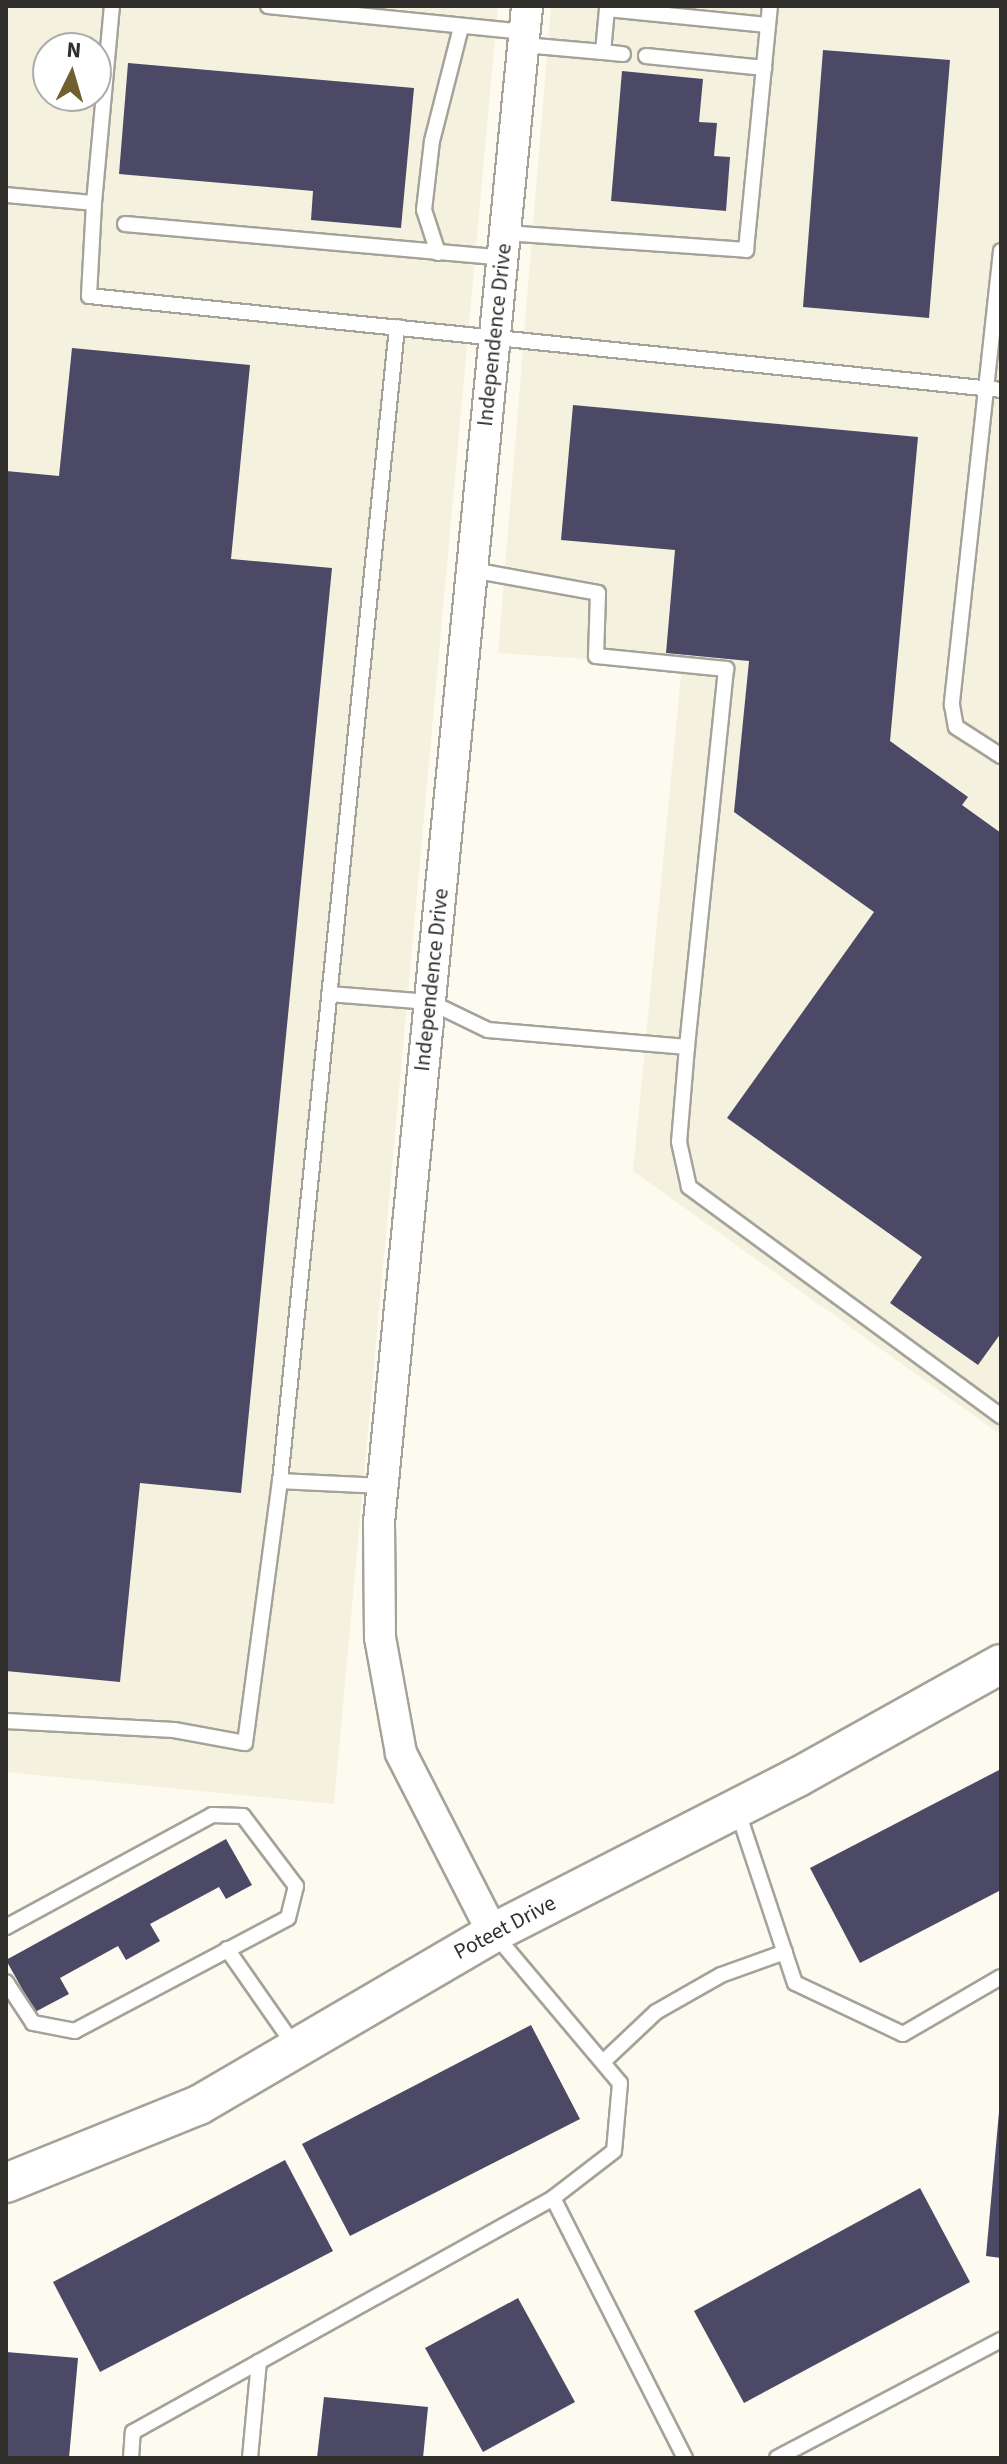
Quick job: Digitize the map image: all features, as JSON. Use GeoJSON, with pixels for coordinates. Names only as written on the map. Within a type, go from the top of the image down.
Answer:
{"type":"FeatureCollection","features":[{"type":"Feature","properties":{"kind":"street","name":"Independence Drive"},"geometry":{"type":"LineString","coordinates":[[493,1933],[401,1753],[380,1637],[382,1486],[525,28]]}},
{"type":"Feature","properties":{"kind":"street","name":"Poteet Drive"},"geometry":{"type":"LineString","coordinates":[[6,2183],[199,2105],[493,1933],[737,1808],[1001,1664]]}},
{"type":"Feature","properties":{"kind":"lane"},"geometry":{"type":"LineString","coordinates":[[112,6],[89,296],[993,390]]}},
{"type":"Feature","properties":{"kind":"lane"},"geometry":{"type":"LineString","coordinates":[[268,6],[461,27],[525,28],[603,52],[623,54]]}},
{"type":"Feature","properties":{"kind":"lane"},"geometry":{"type":"LineString","coordinates":[[125,224],[438,253],[504,246],[746,250],[770,6]]}},
{"type":"Feature","properties":{"kind":"lane"},"geometry":{"type":"LineString","coordinates":[[603,52],[607,9],[767,25]]}},
{"type":"Feature","properties":{"kind":"lane"},"geometry":{"type":"LineString","coordinates":[[438,253],[424,210],[432,141],[461,27]]}},
{"type":"Feature","properties":{"kind":"lane"},"geometry":{"type":"LineString","coordinates":[[646,56],[764,68]]}},
{"type":"Feature","properties":{"kind":"lane"},"geometry":{"type":"LineString","coordinates":[[6,195],[94,203]]}},
{"type":"Feature","properties":{"kind":"lane"},"geometry":{"type":"LineString","coordinates":[[1001,251],[993,390],[952,705],[956,727],[1001,756]]}},
{"type":"Feature","properties":{"kind":"lane"},"geometry":{"type":"LineString","coordinates":[[6,1721],[174,1730],[245,1743],[280,1481],[397,327]]}},
{"type":"Feature","properties":{"kind":"lane"},"geometry":{"type":"LineString","coordinates":[[472,570],[598,593],[596,656],[726,669],[679,1142],[689,1187],[1001,1416]]}},
{"type":"Feature","properties":{"kind":"lane"},"geometry":{"type":"LineString","coordinates":[[329,994],[430,1002],[488,1030],[687,1047]]}},
{"type":"Feature","properties":{"kind":"lane"},"geometry":{"type":"LineString","coordinates":[[280,1481],[382,1486]]}},
{"type":"Feature","properties":{"kind":"lane"},"geometry":{"type":"LineString","coordinates":[[737,1808],[795,1983],[903,2034],[1001,1977]]}},
{"type":"Feature","properties":{"kind":"lane"},"geometry":{"type":"LineString","coordinates":[[6,1927],[212,1815],[243,1816],[296,1886],[288,1918],[75,2031],[33,2023],[6,1982]]}},
{"type":"Feature","properties":{"kind":"lane"},"geometry":{"type":"LineString","coordinates":[[131,2458],[133,2432],[553,2198],[614,2151],[620,2083],[493,1933]]}},
{"type":"Feature","properties":{"kind":"lane"},"geometry":{"type":"LineString","coordinates":[[227,1949],[296,2048]]}},
{"type":"Feature","properties":{"kind":"lane"},"geometry":{"type":"LineString","coordinates":[[603,2062],[656,2012],[721,1975],[785,1952]]}},
{"type":"Feature","properties":{"kind":"lane"},"geometry":{"type":"LineString","coordinates":[[553,2198],[685,2458]]}},
{"type":"Feature","properties":{"kind":"lane"},"geometry":{"type":"LineString","coordinates":[[777,2458],[1001,2340]]}},
{"type":"Feature","properties":{"kind":"lane"},"geometry":{"type":"LineString","coordinates":[[250,2458],[259,2361]]}},
{"type":"Feature","properties":{"kind":"shaded area"},"geometry":{"type":"Polygon","coordinates":[[[6,6],[498,6],[334,1804],[6,1772],[6,6]]]}},
{"type":"Feature","properties":{"kind":"shaded area"},"geometry":{"type":"Polygon","coordinates":[[[551,6],[1001,8],[1001,1435],[633,1171],[682,665],[498,653],[551,6]]]}},
{"type":"Feature","properties":{"kind":"building"},"geometry":{"type":"Polygon","coordinates":[[[823,50],[950,60],[929,318],[803,307],[823,50]]]}},
{"type":"Feature","properties":{"kind":"building"},"geometry":{"type":"Polygon","coordinates":[[[128,63],[414,88],[401,228],[311,220],[313,191],[119,174],[128,63]]]}},
{"type":"Feature","properties":{"kind":"building"},"geometry":{"type":"Polygon","coordinates":[[[622,71],[703,79],[699,122],[717,123],[714,156],[730,157],[726,211],[611,201],[622,71]]]}},
{"type":"Feature","properties":{"kind":"building"},"geometry":{"type":"Polygon","coordinates":[[[72,348],[250,365],[231,559],[332,568],[241,1493],[140,1483],[120,1682],[6,1671],[6,471],[59,476],[72,348]]]}},
{"type":"Feature","properties":{"kind":"building"},"geometry":{"type":"Polygon","coordinates":[[[573,405],[918,437],[890,741],[968,797],[962,805],[1001,833],[1001,1333],[978,1365],[890,1303],[922,1257],[727,1118],[874,912],[734,812],[749,661],[666,653],[675,550],[561,540],[573,405]]]}},
{"type":"Feature","properties":{"kind":"building"},"geometry":{"type":"Polygon","coordinates":[[[1001,1769],[1001,1890],[860,1963],[810,1868],[1001,1769]]]}},
{"type":"Feature","properties":{"kind":"building"},"geometry":{"type":"Polygon","coordinates":[[[226,1839],[252,1885],[226,1899],[219,1887],[150,1924],[160,1941],[126,1960],[118,1946],[60,1978],[69,1994],[35,2012],[6,1960],[226,1839]]]}},
{"type":"Feature","properties":{"kind":"building"},"geometry":{"type":"Polygon","coordinates":[[[531,2025],[580,2119],[350,2236],[302,2144],[531,2025]]]}},
{"type":"Feature","properties":{"kind":"building"},"geometry":{"type":"Polygon","coordinates":[[[1001,2112],[1001,2258],[986,2256],[1001,2112]]]}},
{"type":"Feature","properties":{"kind":"building"},"geometry":{"type":"Polygon","coordinates":[[[285,2160],[333,2251],[100,2372],[53,2282],[285,2160]]]}},
{"type":"Feature","properties":{"kind":"building"},"geometry":{"type":"Polygon","coordinates":[[[920,2188],[970,2282],[744,2403],[694,2311],[920,2188]]]}},
{"type":"Feature","properties":{"kind":"building"},"geometry":{"type":"Polygon","coordinates":[[[518,2298],[575,2402],[483,2452],[425,2348],[518,2298]]]}},
{"type":"Feature","properties":{"kind":"building"},"geometry":{"type":"Polygon","coordinates":[[[6,2352],[78,2358],[69,2458],[6,2458],[6,2352]]]}},
{"type":"Feature","properties":{"kind":"building"},"geometry":{"type":"Polygon","coordinates":[[[324,2397],[428,2407],[423,2458],[317,2458],[324,2397]]]}}]}
